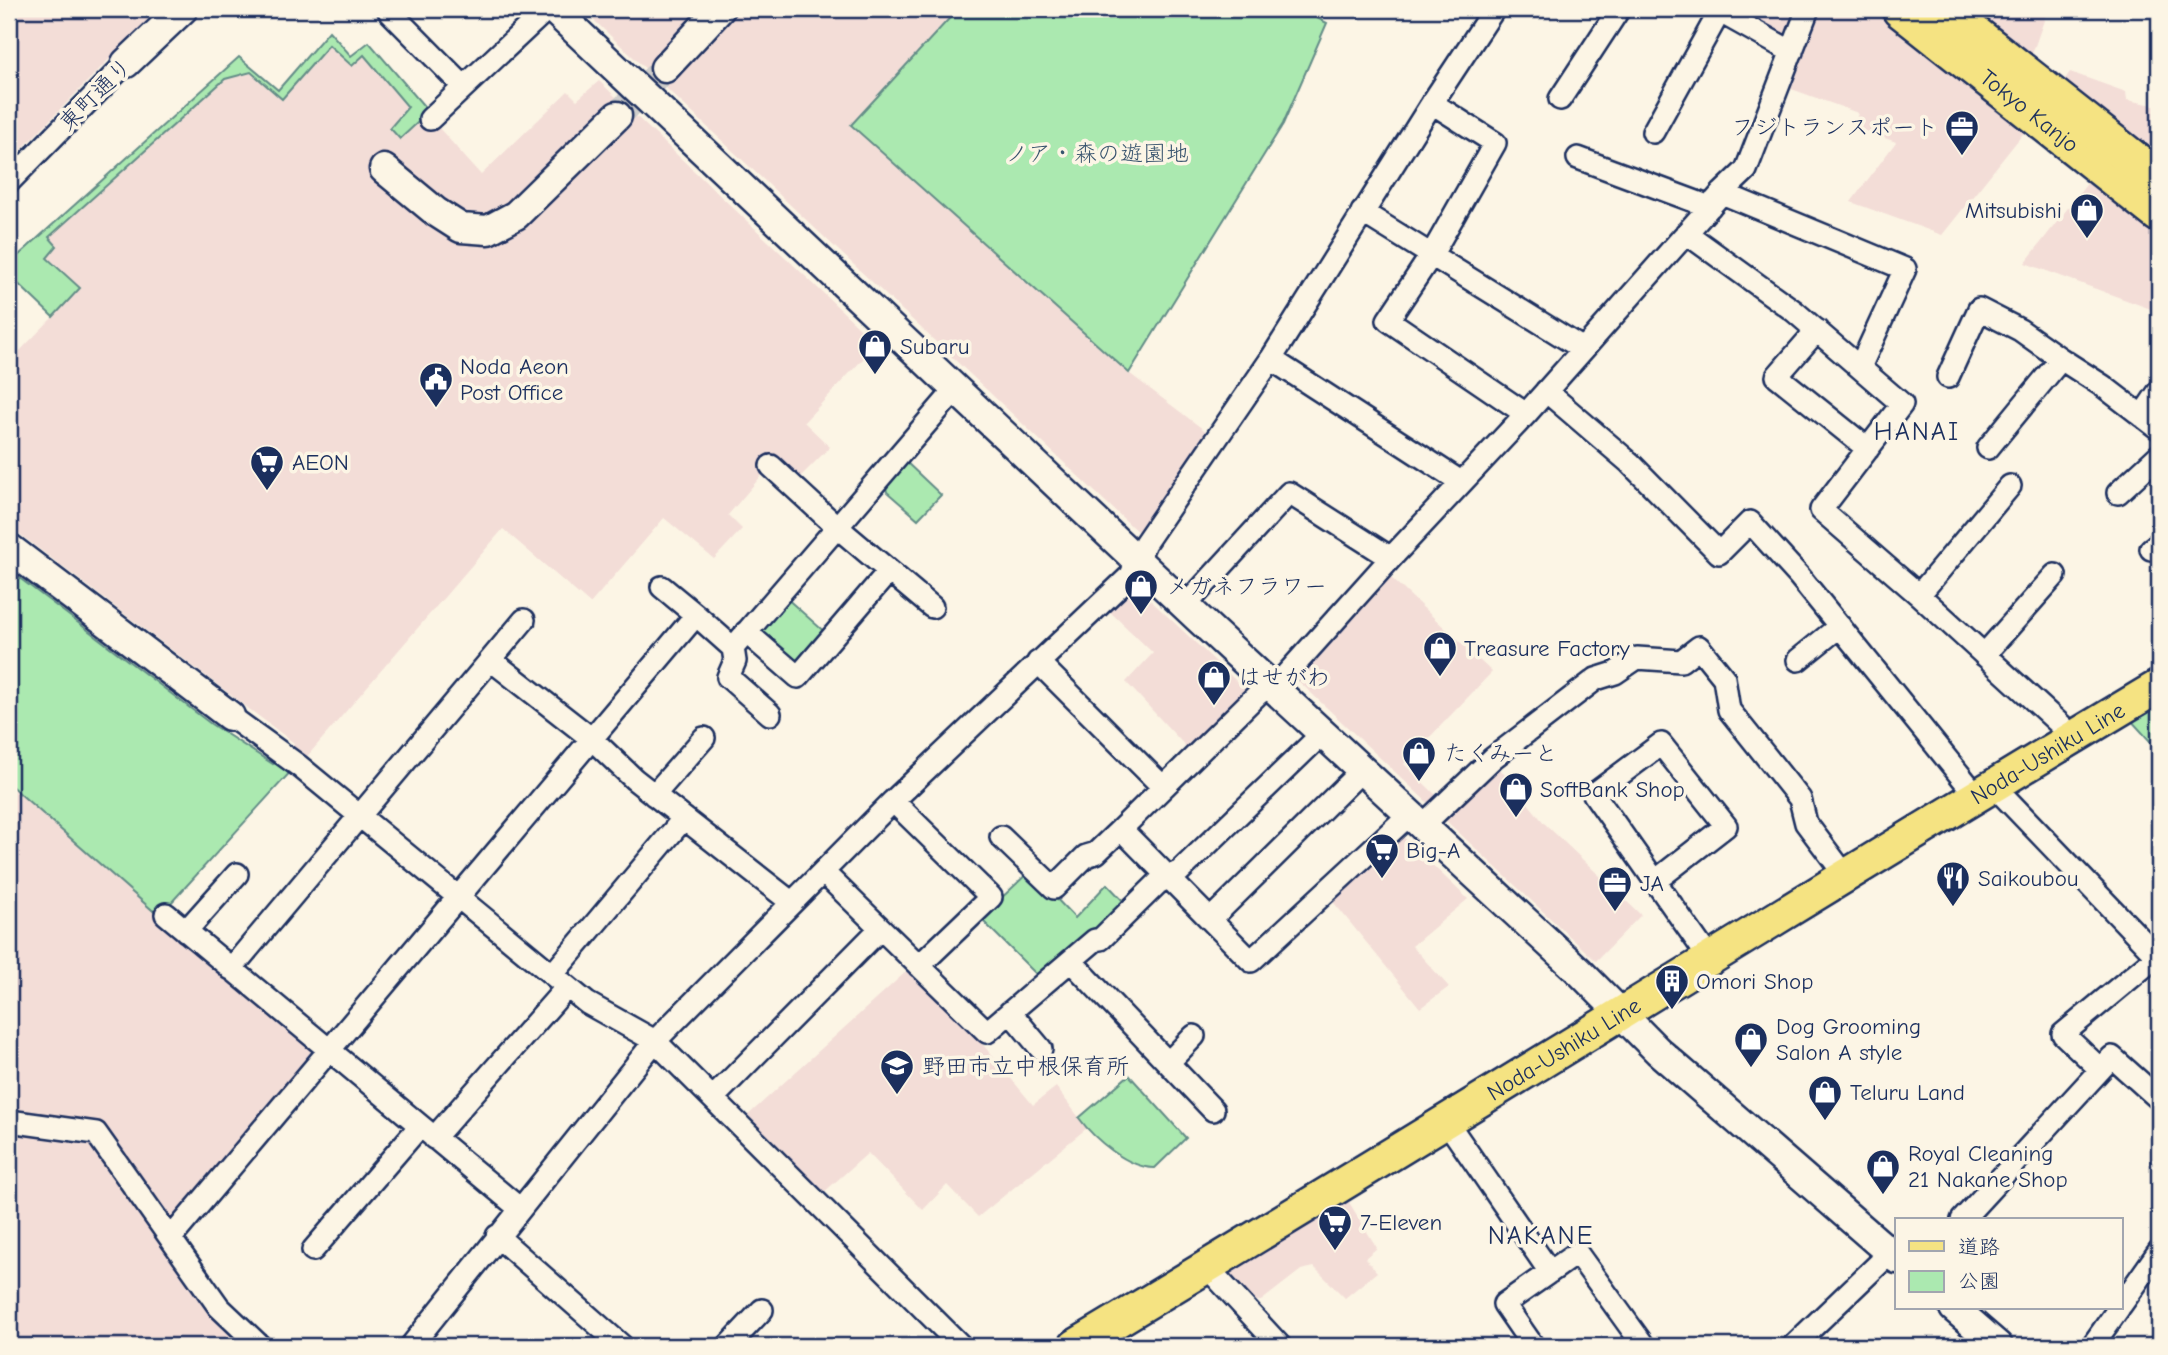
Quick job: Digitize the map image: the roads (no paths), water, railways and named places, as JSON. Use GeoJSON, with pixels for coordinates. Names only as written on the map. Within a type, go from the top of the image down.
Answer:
{"type":"FeatureCollection","features":[{"type":"Feature","properties":{"kind":"highway","name":"Tokyo Kanjo"},"geometry":{"type":"LineString","coordinates":[[1901,9],[2159,213]]}},
{"type":"Feature","properties":{"kind":"highway","name":"Tokyo Kanjo"},"geometry":{"type":"LineString","coordinates":[[1942,9],[2159,180]]}},
{"type":"Feature","properties":{"kind":"main road","name":"Noda-Ushiku Line"},"geometry":{"type":"LineString","coordinates":[[1075,1346],[1447,1122],[1984,790],[2159,686]]}},
{"type":"Feature","properties":{"kind":"street","name":"東町通り"},"geometry":{"type":"LineString","coordinates":[[9,183],[126,63],[183,9]]}},
{"type":"Feature","properties":{"kind":"street"},"geometry":{"type":"LineString","coordinates":[[430,118],[547,9]]}},
{"type":"Feature","properties":{"kind":"street"},"geometry":{"type":"LineString","coordinates":[[553,9],[1138,562],[1579,971],[1658,1051],[1894,1256],[1793,1346]]}},
{"type":"Feature","properties":{"kind":"street"},"geometry":{"type":"LineString","coordinates":[[665,68],[720,9]]}},
{"type":"Feature","properties":{"kind":"street"},"geometry":{"type":"LineString","coordinates":[[1560,99],[1619,9]]}},
{"type":"Feature","properties":{"kind":"street"},"geometry":{"type":"LineString","coordinates":[[1001,836],[1054,888],[1086,856],[1096,853],[1258,694],[1284,677],[1746,170],[1808,9]]}},
{"type":"Feature","properties":{"kind":"street"},"geometry":{"type":"LineString","coordinates":[[411,1346],[655,1041],[893,801],[1131,575],[1145,543],[1271,359],[1490,10]]}},
{"type":"Feature","properties":{"kind":"street"},"geometry":{"type":"LineString","coordinates":[[1653,132],[1717,10],[1792,52]]}},
{"type":"Feature","properties":{"kind":"street"},"geometry":{"type":"LineString","coordinates":[[389,11],[464,87]]}},
{"type":"Feature","properties":{"kind":"street"},"geometry":{"type":"LineString","coordinates":[[1432,103],[1495,143],[1432,254],[1388,320],[1526,414]]}},
{"type":"Feature","properties":{"kind":"street"},"geometry":{"type":"LineString","coordinates":[[383,169],[436,212],[461,228],[488,230],[516,215],[617,116]]}},
{"type":"Feature","properties":{"kind":"street"},"geometry":{"type":"LineString","coordinates":[[1578,158],[1716,200],[1906,269],[1860,367]]}},
{"type":"Feature","properties":{"kind":"street"},"geometry":{"type":"LineString","coordinates":[[1362,212],[1583,349]]}},
{"type":"Feature","properties":{"kind":"street"},"geometry":{"type":"LineString","coordinates":[[1686,233],[1794,311],[1902,404],[1821,510],[1919,595],[2074,737]]}},
{"type":"Feature","properties":{"kind":"street"},"geometry":{"type":"LineString","coordinates":[[1948,377],[1979,309],[2020,330],[2103,386],[2159,429]]}},
{"type":"Feature","properties":{"kind":"street"},"geometry":{"type":"LineString","coordinates":[[1817,330],[1777,376],[1868,449]]}},
{"type":"Feature","properties":{"kind":"street"},"geometry":{"type":"LineString","coordinates":[[1271,359],[1461,482]]}},
{"type":"Feature","properties":{"kind":"street"},"geometry":{"type":"LineString","coordinates":[[1989,448],[2061,359]]}},
{"type":"Feature","properties":{"kind":"street"},"geometry":{"type":"LineString","coordinates":[[770,714],[728,677],[740,640],[956,388]]}},
{"type":"Feature","properties":{"kind":"street"},"geometry":{"type":"LineString","coordinates":[[1546,391],[1630,463],[1720,552],[1750,522],[1984,790],[2157,956],[2063,1034],[2101,1069]]}},
{"type":"Feature","properties":{"kind":"street"},"geometry":{"type":"LineString","coordinates":[[2142,416],[2159,391]]}},
{"type":"Feature","properties":{"kind":"street"},"geometry":{"type":"LineString","coordinates":[[2118,493],[2159,455]]}},
{"type":"Feature","properties":{"kind":"street"},"geometry":{"type":"LineString","coordinates":[[771,466],[836,527],[932,607]]}},
{"type":"Feature","properties":{"kind":"street"},"geometry":{"type":"LineString","coordinates":[[1919,595],[2010,486]]}},
{"type":"Feature","properties":{"kind":"street"},"geometry":{"type":"LineString","coordinates":[[1185,606],[1289,493],[1391,558]]}},
{"type":"Feature","properties":{"kind":"street"},"geometry":{"type":"LineString","coordinates":[[9,548],[299,766],[587,1003],[655,1041],[961,1346]]}},
{"type":"Feature","properties":{"kind":"street"},"geometry":{"type":"LineString","coordinates":[[662,587],[696,615],[798,677],[889,571]]}},
{"type":"Feature","properties":{"kind":"street"},"geometry":{"type":"LineString","coordinates":[[1984,654],[2055,575]]}},
{"type":"Feature","properties":{"kind":"street"},"geometry":{"type":"LineString","coordinates":[[171,1238],[696,615]]}},
{"type":"Feature","properties":{"kind":"street"},"geometry":{"type":"LineString","coordinates":[[231,968],[524,620]]}},
{"type":"Feature","properties":{"kind":"street"},"geometry":{"type":"LineString","coordinates":[[1798,660],[1840,626]]}},
{"type":"Feature","properties":{"kind":"street"},"geometry":{"type":"LineString","coordinates":[[1121,829],[1251,961],[1416,819],[1596,679],[1615,673],[1637,658],[1681,661],[1699,647],[1724,678],[1729,710],[1800,799],[1806,823],[1845,875]]}},
{"type":"Feature","properties":{"kind":"street"},"geometry":{"type":"LineString","coordinates":[[491,660],[592,739],[654,795],[791,902]]}},
{"type":"Feature","properties":{"kind":"street"},"geometry":{"type":"LineString","coordinates":[[1038,662],[1163,787]]}},
{"type":"Feature","properties":{"kind":"street"},"geometry":{"type":"LineString","coordinates":[[823,872],[987,1032],[1095,940],[1101,939],[1158,883],[1180,872],[1324,733]]}},
{"type":"Feature","properties":{"kind":"street"},"geometry":{"type":"LineString","coordinates":[[1654,882],[1726,826],[1669,737],[1594,794],[1654,882],[1709,958]]}},
{"type":"Feature","properties":{"kind":"street"},"geometry":{"type":"LineString","coordinates":[[654,795],[704,738]]}},
{"type":"Feature","properties":{"kind":"street"},"geometry":{"type":"LineString","coordinates":[[1211,919],[1363,769]]}},
{"type":"Feature","properties":{"kind":"street"},"geometry":{"type":"LineString","coordinates":[[893,801],[991,897],[919,966]]}},
{"type":"Feature","properties":{"kind":"street"},"geometry":{"type":"LineString","coordinates":[[313,1250],[426,1132],[560,980],[684,818]]}},
{"type":"Feature","properties":{"kind":"street"},"geometry":{"type":"LineString","coordinates":[[186,931],[237,874]]}},
{"type":"Feature","properties":{"kind":"street"},"geometry":{"type":"LineString","coordinates":[[166,914],[519,1208]]}},
{"type":"Feature","properties":{"kind":"street"},"geometry":{"type":"LineString","coordinates":[[713,1098],[880,929]]}},
{"type":"Feature","properties":{"kind":"street"},"geometry":{"type":"LineString","coordinates":[[1071,961],[1213,1110]]}},
{"type":"Feature","properties":{"kind":"street"},"geometry":{"type":"LineString","coordinates":[[1010,1012],[1041,1049]]}},
{"type":"Feature","properties":{"kind":"street"},"geometry":{"type":"LineString","coordinates":[[1168,1063],[1194,1036]]}},
{"type":"Feature","properties":{"kind":"street"},"geometry":{"type":"LineString","coordinates":[[1964,1218],[2112,1057],[2159,1099]]}},
{"type":"Feature","properties":{"kind":"street"},"geometry":{"type":"LineString","coordinates":[[9,1121],[96,1133],[219,1307],[260,1346]]}},
{"type":"Feature","properties":{"kind":"street"},"geometry":{"type":"LineString","coordinates":[[1447,1122],[1550,1272]]}},
{"type":"Feature","properties":{"kind":"street"},"geometry":{"type":"LineString","coordinates":[[497,1236],[622,1346]]}},
{"type":"Feature","properties":{"kind":"street"},"geometry":{"type":"LineString","coordinates":[[2122,1304],[2159,1251]]}},
{"type":"Feature","properties":{"kind":"street"},"geometry":{"type":"LineString","coordinates":[[1533,1346],[1504,1304],[1577,1253],[1644,1346]]}},
{"type":"Feature","properties":{"kind":"street"},"geometry":{"type":"LineString","coordinates":[[1207,1267],[1280,1346]]}},
{"type":"Feature","properties":{"kind":"street"},"geometry":{"type":"LineString","coordinates":[[728,1346],[762,1310]]}},
{"type":"Feature","properties":{"kind":"street"},"geometry":{"type":"LineString","coordinates":[[1956,1310],[1998,1346]]}},
{"type":"Feature","properties":{"kind":"street"},"geometry":{"type":"LineString","coordinates":[[2092,1346],[2118,1310]]}},
{"type":"Feature","properties":{"kind":"tunnel"},"geometry":{"type":"LineString","coordinates":[[617,116],[665,68]]}},
{"type":"Feature","properties":{"kind":"place","name":"フジトランスポート"},"geometry":{"type":"Point","coordinates":[1962,157]}},
{"type":"Feature","properties":{"kind":"place","name":"Mitsubishi"},"geometry":{"type":"Point","coordinates":[2087,240]}},
{"type":"Feature","properties":{"kind":"place","name":"Subaru"},"geometry":{"type":"Point","coordinates":[875,376]}},
{"type":"Feature","properties":{"kind":"place","name":"Noda Aeon Post Office"},"geometry":{"type":"Point","coordinates":[436,409]}},
{"type":"Feature","properties":{"kind":"place","name":"AEON"},"geometry":{"type":"Point","coordinates":[267,492]}},
{"type":"Feature","properties":{"kind":"place","name":"メガネフラワー"},"geometry":{"type":"Point","coordinates":[1141,616]}},
{"type":"Feature","properties":{"kind":"place","name":"Treasure Factory"},"geometry":{"type":"Point","coordinates":[1440,678]}},
{"type":"Feature","properties":{"kind":"place","name":"はせがわ"},"geometry":{"type":"Point","coordinates":[1214,707]}},
{"type":"Feature","properties":{"kind":"place","name":"たくみーと"},"geometry":{"type":"Point","coordinates":[1419,783]}},
{"type":"Feature","properties":{"kind":"place","name":"SoftBank Shop"},"geometry":{"type":"Point","coordinates":[1516,819]}},
{"type":"Feature","properties":{"kind":"place","name":"Big-A"},"geometry":{"type":"Point","coordinates":[1382,880]}},
{"type":"Feature","properties":{"kind":"place","name":"Saikoubou"},"geometry":{"type":"Point","coordinates":[1953,908]}},
{"type":"Feature","properties":{"kind":"place","name":"JA"},"geometry":{"type":"Point","coordinates":[1615,913]}},
{"type":"Feature","properties":{"kind":"place","name":"Omori Shop"},"geometry":{"type":"Point","coordinates":[1672,1011]}},
{"type":"Feature","properties":{"kind":"place","name":"Dog Grooming Salon A style"},"geometry":{"type":"Point","coordinates":[1751,1069]}},
{"type":"Feature","properties":{"kind":"place","name":"野田市立中根保育所"},"geometry":{"type":"Point","coordinates":[897,1096]}},
{"type":"Feature","properties":{"kind":"place","name":"Teluru Land"},"geometry":{"type":"Point","coordinates":[1825,1122]}},
{"type":"Feature","properties":{"kind":"place","name":"Royal Cleaning 21 Nakane Shop"},"geometry":{"type":"Point","coordinates":[1883,1196]}},
{"type":"Feature","properties":{"kind":"place","name":"7-Eleven"},"geometry":{"type":"Point","coordinates":[1335,1252]}},
{"type":"Feature","properties":{"kind":"district","name":"HANAI"},"geometry":{"type":"Point","coordinates":[1917,431]}},
{"type":"Feature","properties":{"kind":"district","name":"NAKANE"},"geometry":{"type":"Point","coordinates":[1541,1235]}},
{"type":"Feature","properties":{"kind":"park label","name":"ノア・森の遊園地"},"geometry":{"type":"Point","coordinates":[1097,153]}}]}
